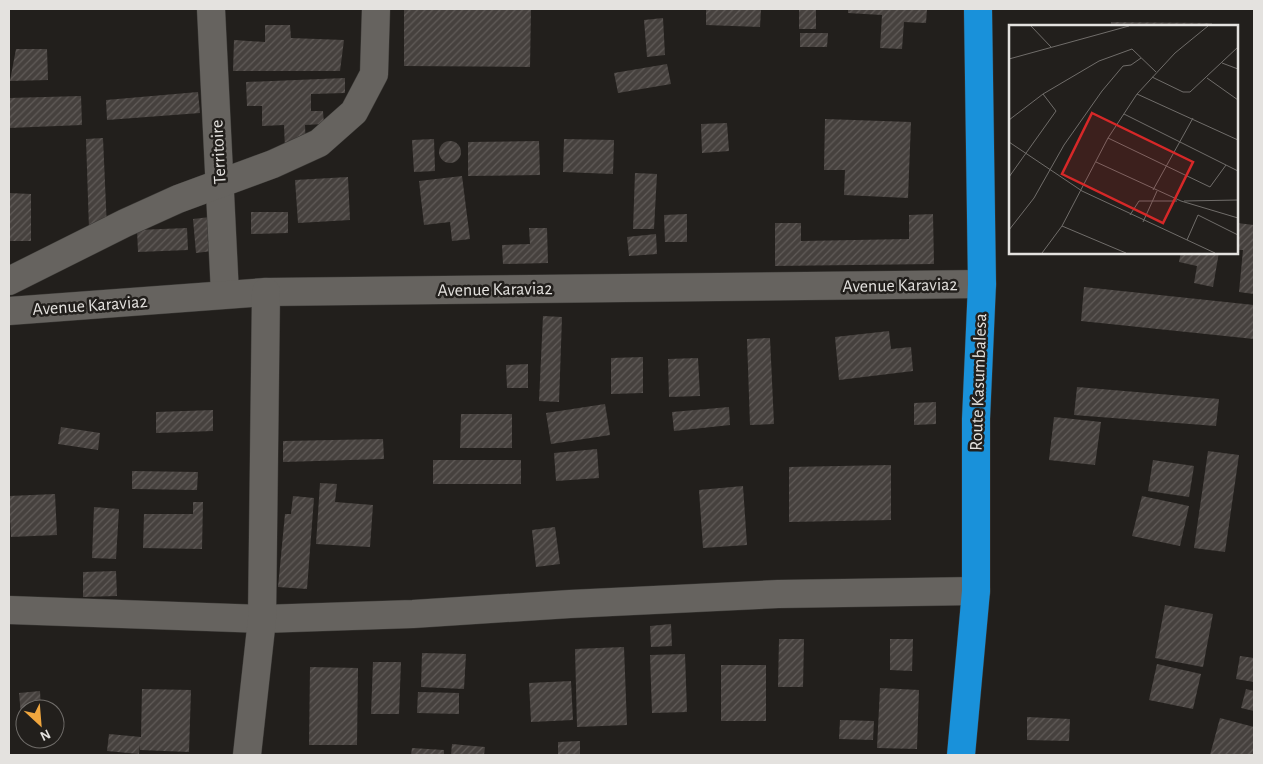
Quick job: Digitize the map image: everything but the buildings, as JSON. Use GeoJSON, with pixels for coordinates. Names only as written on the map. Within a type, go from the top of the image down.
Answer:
{"type":"FeatureCollection","features":[{"type":"Feature","properties":{"kind":"highway","name":"Route Kasumbalesa"},"geometry":{"type":"LineString","coordinates":[[961,755],[976,592],[976,419],[982,284],[978,9]]}},
{"type":"Feature","properties":{"kind":"street","name":"Territoire"},"geometry":{"type":"LineString","coordinates":[[211,9],[225,294]]}},
{"type":"Feature","properties":{"kind":"street"},"geometry":{"type":"LineString","coordinates":[[9,281],[125,223],[178,199],[273,164],[319,143],[354,112],[374,74],[376,9]]}},
{"type":"Feature","properties":{"kind":"street","name":"Avenue Karavia2"},"geometry":{"type":"LineString","coordinates":[[9,311],[266,292],[982,284]]}},
{"type":"Feature","properties":{"kind":"street"},"geometry":{"type":"LineString","coordinates":[[247,755],[262,619],[266,292]]}},
{"type":"Feature","properties":{"kind":"street"},"geometry":{"type":"LineString","coordinates":[[9,610],[262,619],[413,614],[778,594],[976,592]]}}]}
